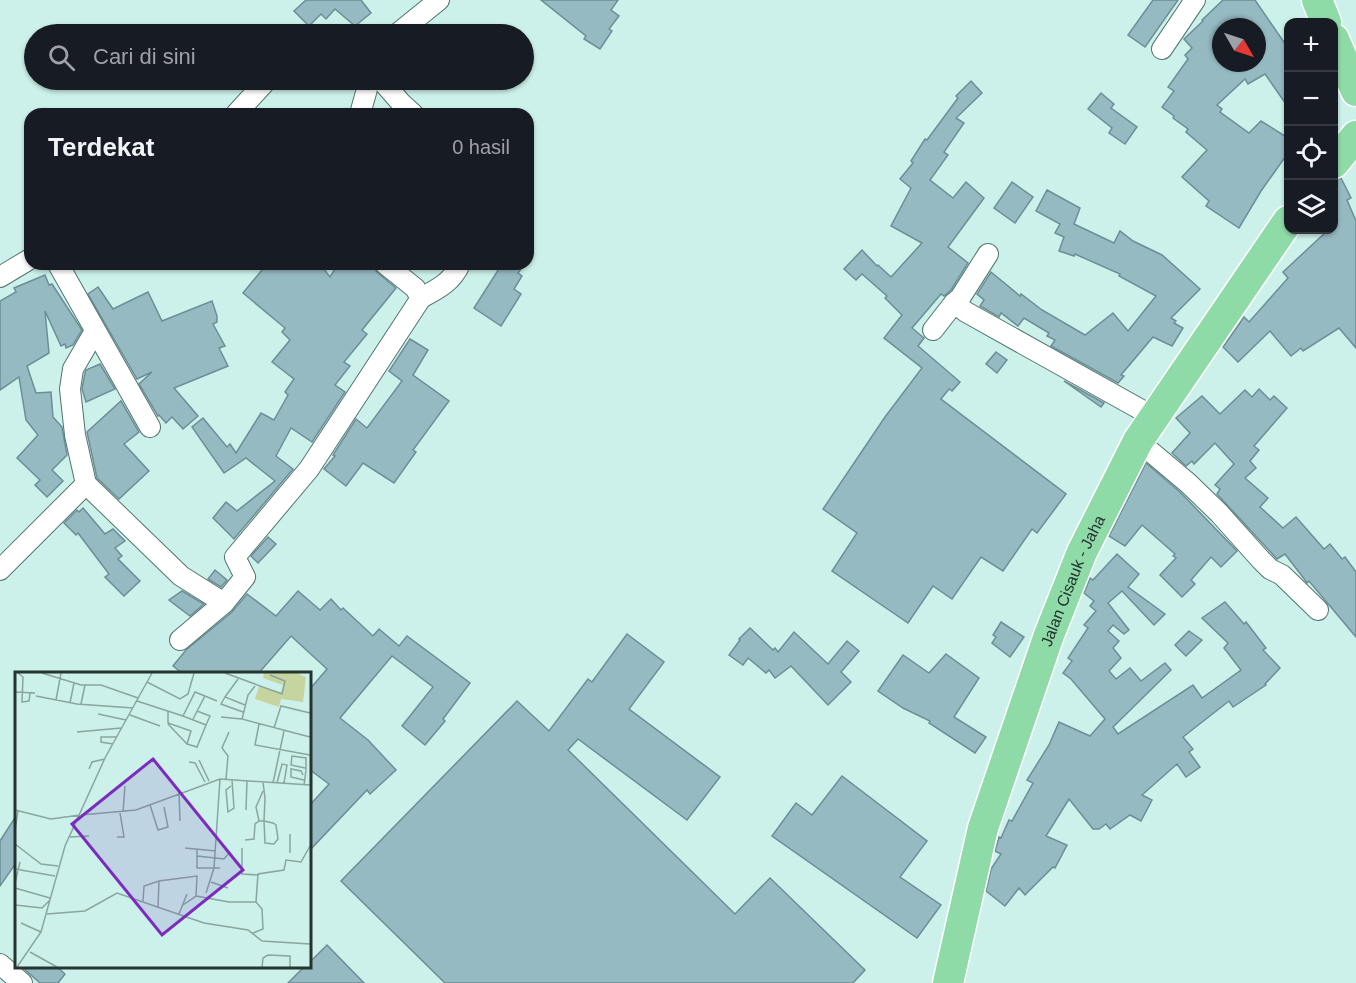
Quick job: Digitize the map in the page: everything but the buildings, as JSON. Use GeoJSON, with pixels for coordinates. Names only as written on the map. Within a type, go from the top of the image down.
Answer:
{"type":"FeatureCollection","features":[{"type":"Feature","properties":{"kind":"main road"},"geometry":{"type":"LineString","coordinates":[[1317,0],[1324,18]]}},
{"type":"Feature","properties":{"kind":"main road"},"geometry":{"type":"LineString","coordinates":[[1338,48],[1356,91]]}},
{"type":"Feature","properties":{"kind":"main road"},"geometry":{"type":"LineString","coordinates":[[1338,158],[1356,136]]}},
{"type":"Feature","properties":{"kind":"main road","name":"Jalan Cisauk - Jaha"},"geometry":{"type":"LineString","coordinates":[[948,983],[983,828],[1030,689],[1082,552],[1146,429],[1284,227]]}},
{"type":"Feature","properties":{"kind":"street"},"geometry":{"type":"LineString","coordinates":[[409,24],[439,0]]}},
{"type":"Feature","properties":{"kind":"street"},"geometry":{"type":"LineString","coordinates":[[1162,49],[1195,0]]}},
{"type":"Feature","properties":{"kind":"street"},"geometry":{"type":"LineString","coordinates":[[241,108],[258,90]]}},
{"type":"Feature","properties":{"kind":"street"},"geometry":{"type":"LineString","coordinates":[[362,108],[367,90]]}},
{"type":"Feature","properties":{"kind":"street"},"geometry":{"type":"LineString","coordinates":[[390,90],[407,108]]}},
{"type":"Feature","properties":{"kind":"street"},"geometry":{"type":"LineString","coordinates":[[933,330],[988,255]]}},
{"type":"Feature","properties":{"kind":"street"},"geometry":{"type":"LineString","coordinates":[[0,277],[24,263]]}},
{"type":"Feature","properties":{"kind":"street"},"geometry":{"type":"LineString","coordinates":[[61,270],[150,426]]}},
{"type":"Feature","properties":{"kind":"street"},"geometry":{"type":"LineString","coordinates":[[392,270],[415,288],[421,298]]}},
{"type":"Feature","properties":{"kind":"street"},"geometry":{"type":"LineString","coordinates":[[180,640],[224,603],[244,577],[235,557],[309,469],[421,298],[441,288],[457,270]]}},
{"type":"Feature","properties":{"kind":"street"},"geometry":{"type":"LineString","coordinates":[[954,303],[1146,429],[1188,483],[1219,513],[1261,560],[1270,569],[1282,575],[1318,610]]}},
{"type":"Feature","properties":{"kind":"street"},"geometry":{"type":"LineString","coordinates":[[95,331],[73,369],[70,389],[75,435],[86,484],[181,576],[224,603]]}},
{"type":"Feature","properties":{"kind":"street"},"geometry":{"type":"LineString","coordinates":[[0,570],[86,484]]}},
{"type":"Feature","properties":{"kind":"street"},"geometry":{"type":"LineString","coordinates":[[0,964],[22,983]]}}]}
